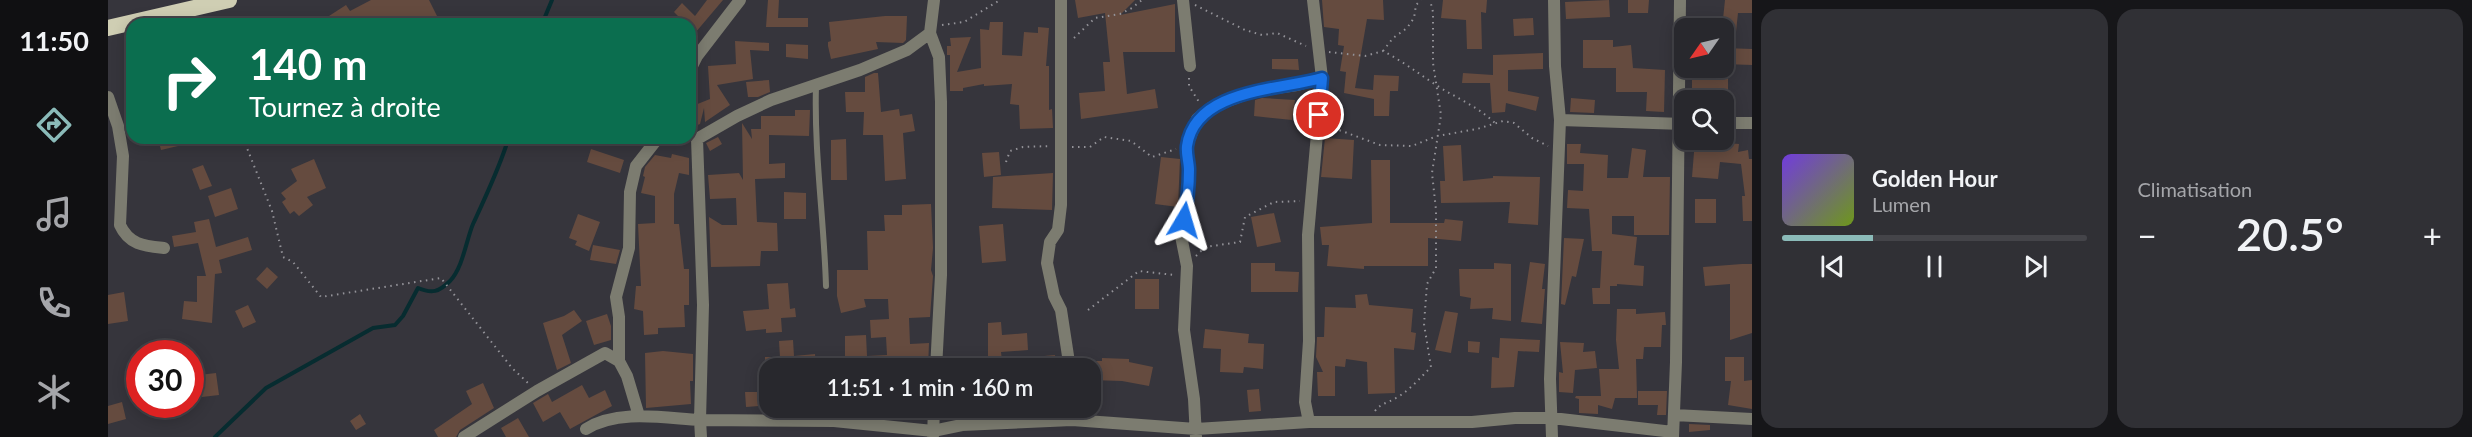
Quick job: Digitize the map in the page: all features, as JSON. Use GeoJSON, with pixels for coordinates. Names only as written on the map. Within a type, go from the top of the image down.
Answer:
{"type":"FeatureCollection","features":[{"type":"Feature","properties":{"kind":"highway"},"geometry":{"type":"LineString","coordinates":[[139,18],[176,6],[229,0]]}},
{"type":"Feature","properties":{"kind":"highway"},"geometry":{"type":"LineString","coordinates":[[108,28],[126,22]]}},
{"type":"Feature","properties":{"kind":"street"},"geometry":{"type":"LineString","coordinates":[[696,58],[740,0]]}},
{"type":"Feature","properties":{"kind":"street"},"geometry":{"type":"LineString","coordinates":[[934,0],[930,33],[939,57],[940,102],[941,275],[937,358]]}},
{"type":"Feature","properties":{"kind":"street"},"geometry":{"type":"LineString","coordinates":[[1061,0],[1063,147],[1061,206],[1058,230],[1050,242],[1047,263],[1054,296],[1061,310],[1068,358]]}},
{"type":"Feature","properties":{"kind":"street"},"geometry":{"type":"LineString","coordinates":[[1310,422],[1305,402],[1309,341],[1308,235],[1322,78],[1313,0]]}},
{"type":"Feature","properties":{"kind":"street"},"geometry":{"type":"LineString","coordinates":[[1552,437],[1550,379],[1560,120],[1555,66],[1554,0]]}},
{"type":"Feature","properties":{"kind":"street"},"geometry":{"type":"LineString","coordinates":[[1680,0],[1681,90]]}},
{"type":"Feature","properties":{"kind":"street"},"geometry":{"type":"LineString","coordinates":[[1188,2],[1190,66]]}},
{"type":"Feature","properties":{"kind":"street"},"geometry":{"type":"LineString","coordinates":[[701,437],[703,305],[697,139],[763,104],[907,50],[930,33]]}},
{"type":"Feature","properties":{"kind":"street"},"geometry":{"type":"LineString","coordinates":[[1196,433],[1184,330],[1187,266],[1181,236],[1187,205],[1189,169],[1187,146],[1197,119],[1212,107],[1255,91],[1297,85],[1322,78]]}},
{"type":"Feature","properties":{"kind":"street"},"geometry":{"type":"LineString","coordinates":[[108,97],[118,126],[123,156],[120,225],[125,235],[136,244],[164,248]]}},
{"type":"Feature","properties":{"kind":"street"},"geometry":{"type":"LineString","coordinates":[[1560,120],[1674,124]]}},
{"type":"Feature","properties":{"kind":"street"},"geometry":{"type":"LineString","coordinates":[[1734,123],[1752,123]]}},
{"type":"Feature","properties":{"kind":"street"},"geometry":{"type":"LineString","coordinates":[[639,416],[627,376],[619,361],[619,317],[616,297],[629,248],[630,192],[636,166],[653,144]]}},
{"type":"Feature","properties":{"kind":"street"},"geometry":{"type":"LineString","coordinates":[[1097,418],[1196,433],[1310,422],[1472,422],[1515,418],[1552,418],[1673,435],[1681,150]]}},
{"type":"Feature","properties":{"kind":"street"},"geometry":{"type":"LineString","coordinates":[[464,437],[537,391],[605,353],[619,361]]}},
{"type":"Feature","properties":{"kind":"street"},"geometry":{"type":"LineString","coordinates":[[1674,415],[1752,419]]}},
{"type":"Feature","properties":{"kind":"street"},"geometry":{"type":"LineString","coordinates":[[586,429],[600,420],[639,416],[700,420],[834,421],[933,434],[973,424],[1032,418]]}},
{"type":"Feature","properties":{"kind":"street"},"geometry":{"type":"LineString","coordinates":[[933,434],[934,418]]}},
{"type":"Feature","properties":{"kind":"lane"},"geometry":{"type":"LineString","coordinates":[[816,86],[814,134],[824,219],[826,286]]}},
{"type":"Feature","properties":{"kind":"path"},"geometry":{"type":"LineString","coordinates":[[930,33],[945,22],[964,22],[1000,0]]}},
{"type":"Feature","properties":{"kind":"path"},"geometry":{"type":"LineString","coordinates":[[1062,46],[1095,18],[1120,14],[1142,0]]}},
{"type":"Feature","properties":{"kind":"path"},"geometry":{"type":"LineString","coordinates":[[1188,2],[1245,30],[1262,35],[1277,33],[1318,51],[1365,56],[1383,51],[1393,38],[1407,28],[1414,18],[1416,5],[1421,0]]}},
{"type":"Feature","properties":{"kind":"path"},"geometry":{"type":"LineString","coordinates":[[1367,422],[1380,405],[1396,398],[1417,382],[1431,367],[1424,324],[1427,284],[1436,268],[1436,210],[1432,173],[1441,115],[1435,84],[1430,0]]}},
{"type":"Feature","properties":{"kind":"path"},"geometry":{"type":"LineString","coordinates":[[1383,51],[1480,109],[1495,123]]}},
{"type":"Feature","properties":{"kind":"path"},"geometry":{"type":"LineString","coordinates":[[1190,66],[1189,86],[1206,112]]}},
{"type":"Feature","properties":{"kind":"path"},"geometry":{"type":"LineString","coordinates":[[1319,115],[1339,130],[1380,145],[1412,146],[1437,136],[1477,129],[1503,121],[1514,123],[1532,138],[1559,152]]}},
{"type":"Feature","properties":{"kind":"path"},"geometry":{"type":"LineString","coordinates":[[1006,162],[1010,151],[1023,147],[1043,145],[1090,147],[1104,137],[1131,141],[1152,157],[1187,146]]}},
{"type":"Feature","properties":{"kind":"path"},"geometry":{"type":"LineString","coordinates":[[245,144],[272,212],[283,257],[293,262],[321,297],[441,278],[512,368],[537,391]]}},
{"type":"Feature","properties":{"kind":"path"},"geometry":{"type":"LineString","coordinates":[[1088,310],[1138,271],[1173,275],[1187,266],[1205,247],[1240,242],[1245,217],[1274,202],[1311,201]]}},
{"type":"Feature","properties":{"kind":"building"},"geometry":{"type":"Polygon","coordinates":[[[371,0],[429,0],[438,18],[330,18],[329,16],[346,5],[350,11],[371,0]]]}},
{"type":"Feature","properties":{"kind":"building"},"geometry":{"type":"Polygon","coordinates":[[[707,0],[723,0],[696,32],[696,18],[680,18],[674,12],[682,3],[695,16],[707,0]]]}},
{"type":"Feature","properties":{"kind":"building"},"geometry":{"type":"Polygon","coordinates":[[[768,0],[779,0],[778,18],[808,18],[808,27],[766,27],[768,0]]]}},
{"type":"Feature","properties":{"kind":"building"},"geometry":{"type":"Polygon","coordinates":[[[1075,0],[1135,0],[1120,15],[1175,4],[1175,52],[1123,52],[1127,94],[1155,89],[1158,108],[1081,119],[1079,93],[1105,91],[1103,62],[1110,62],[1105,13],[1078,18],[1075,0]]]}},
{"type":"Feature","properties":{"kind":"building"},"geometry":{"type":"Polygon","coordinates":[[[1322,0],[1383,0],[1384,20],[1367,19],[1355,88],[1373,90],[1374,75],[1399,76],[1398,91],[1390,91],[1389,116],[1374,116],[1374,99],[1344,93],[1346,72],[1340,71],[1344,46],[1338,45],[1339,29],[1324,27],[1322,0]]]}},
{"type":"Feature","properties":{"kind":"building"},"geometry":{"type":"Polygon","coordinates":[[[1443,0],[1487,0],[1486,13],[1481,12],[1482,49],[1467,49],[1466,20],[1441,18],[1443,0]]]}},
{"type":"Feature","properties":{"kind":"building"},"geometry":{"type":"Polygon","coordinates":[[[1609,0],[1610,17],[1566,19],[1565,2],[1609,0]]]}},
{"type":"Feature","properties":{"kind":"building"},"geometry":{"type":"Polygon","coordinates":[[[1628,0],[1649,0],[1648,13],[1628,13],[1628,0]]]}},
{"type":"Feature","properties":{"kind":"building"},"geometry":{"type":"Polygon","coordinates":[[[1725,0],[1752,0],[1752,13],[1738,13],[1736,32],[1734,32],[1734,18],[1723,18],[1725,0]]]}},
{"type":"Feature","properties":{"kind":"building"},"geometry":{"type":"Polygon","coordinates":[[[907,16],[906,40],[903,43],[876,42],[878,49],[831,59],[828,46],[828,42],[831,41],[829,22],[907,16]]]}},
{"type":"Feature","properties":{"kind":"building"},"geometry":{"type":"Polygon","coordinates":[[[1533,18],[1534,35],[1514,36],[1513,19],[1533,18]]]}},
{"type":"Feature","properties":{"kind":"building"},"geometry":{"type":"Polygon","coordinates":[[[990,22],[1003,22],[1002,55],[1022,56],[1024,32],[1038,33],[1038,27],[1049,28],[1046,66],[1049,66],[1049,110],[1052,109],[1053,128],[1020,129],[1019,105],[1010,104],[1012,84],[984,86],[984,84],[963,88],[963,91],[950,91],[950,55],[947,55],[947,46],[951,46],[950,38],[971,37],[957,72],[981,68],[980,29],[989,30],[990,22]]]}},
{"type":"Feature","properties":{"kind":"building"},"geometry":{"type":"Polygon","coordinates":[[[1583,40],[1613,40],[1613,47],[1631,45],[1633,68],[1665,70],[1664,112],[1646,111],[1647,92],[1616,92],[1616,68],[1583,68],[1583,40]]]}},
{"type":"Feature","properties":{"kind":"building"},"geometry":{"type":"Polygon","coordinates":[[[735,41],[769,43],[769,51],[750,50],[753,79],[717,85],[730,105],[705,122],[704,108],[700,124],[696,126],[696,105],[710,99],[708,66],[736,64],[735,41]]]}},
{"type":"Feature","properties":{"kind":"building"},"geometry":{"type":"Polygon","coordinates":[[[786,44],[808,45],[808,59],[786,57],[786,44]]]}},
{"type":"Feature","properties":{"kind":"building"},"geometry":{"type":"Polygon","coordinates":[[[1734,48],[1752,49],[1752,65],[1734,64],[1734,48]]]}},
{"type":"Feature","properties":{"kind":"building"},"geometry":{"type":"Polygon","coordinates":[[[1543,53],[1543,69],[1508,70],[1508,91],[1539,97],[1536,111],[1506,103],[1505,112],[1492,113],[1490,83],[1462,83],[1463,73],[1493,75],[1493,55],[1543,53]]]}},
{"type":"Feature","properties":{"kind":"building"},"geometry":{"type":"Polygon","coordinates":[[[1272,59],[1298,59],[1299,70],[1272,69],[1272,59]]]}},
{"type":"Feature","properties":{"kind":"building"},"geometry":{"type":"Polygon","coordinates":[[[878,73],[881,112],[899,109],[900,116],[912,114],[915,131],[903,133],[906,179],[885,181],[883,135],[863,135],[864,112],[846,112],[845,92],[865,92],[865,77],[878,73]]]}},
{"type":"Feature","properties":{"kind":"building"},"geometry":{"type":"Polygon","coordinates":[[[1692,78],[1728,78],[1728,90],[1692,90],[1692,78]]]}},
{"type":"Feature","properties":{"kind":"building"},"geometry":{"type":"Polygon","coordinates":[[[769,80],[770,92],[758,97],[748,97],[746,82],[769,80]]]}},
{"type":"Feature","properties":{"kind":"building"},"geometry":{"type":"Polygon","coordinates":[[[1262,98],[1295,100],[1292,120],[1254,116],[1255,100],[1262,98]]]}},
{"type":"Feature","properties":{"kind":"building"},"geometry":{"type":"Polygon","coordinates":[[[1571,98],[1595,100],[1594,113],[1570,112],[1571,98]]]}},
{"type":"Feature","properties":{"kind":"building"},"geometry":{"type":"Polygon","coordinates":[[[795,110],[810,110],[809,136],[769,135],[769,164],[785,163],[785,178],[755,179],[757,222],[777,223],[778,251],[761,251],[760,266],[711,267],[709,217],[722,225],[737,225],[736,198],[710,199],[708,175],[739,173],[743,180],[742,123],[752,139],[751,129],[761,129],[761,116],[795,116],[795,110]]]}},
{"type":"Feature","properties":{"kind":"building"},"geometry":{"type":"Polygon","coordinates":[[[718,137],[722,144],[710,151],[706,143],[718,137]]]}},
{"type":"Feature","properties":{"kind":"building"},"geometry":{"type":"Polygon","coordinates":[[[1325,138],[1354,140],[1352,179],[1321,177],[1325,138]]]}},
{"type":"Feature","properties":{"kind":"building"},"geometry":{"type":"Polygon","coordinates":[[[846,139],[847,180],[831,180],[831,140],[846,139]]]}},
{"type":"Feature","properties":{"kind":"building"},"geometry":{"type":"Polygon","coordinates":[[[160,144],[186,144],[161,150],[160,144]]]}},
{"type":"Feature","properties":{"kind":"building"},"geometry":{"type":"Polygon","coordinates":[[[1567,144],[1581,144],[1580,153],[1608,155],[1607,178],[1628,178],[1632,148],[1646,150],[1643,177],[1670,177],[1669,235],[1634,235],[1634,216],[1612,216],[1612,234],[1637,237],[1634,265],[1644,266],[1643,286],[1617,284],[1617,286],[1610,286],[1610,304],[1593,304],[1592,288],[1600,288],[1602,251],[1592,251],[1589,209],[1567,208],[1568,190],[1583,191],[1584,164],[1567,164],[1567,144]]]}},
{"type":"Feature","properties":{"kind":"building"},"geometry":{"type":"Polygon","coordinates":[[[1734,144],[1739,144],[1738,152],[1748,150],[1749,159],[1752,159],[1752,221],[1743,221],[1742,196],[1745,196],[1741,164],[1720,162],[1718,179],[1692,177],[1694,150],[1734,150],[1734,144]]]}},
{"type":"Feature","properties":{"kind":"building"},"geometry":{"type":"Polygon","coordinates":[[[1461,145],[1463,181],[1493,178],[1493,176],[1540,177],[1538,225],[1508,223],[1510,202],[1441,203],[1440,181],[1445,181],[1443,146],[1461,145]]]}},
{"type":"Feature","properties":{"kind":"building"},"geometry":{"type":"Polygon","coordinates":[[[591,149],[624,160],[620,173],[587,162],[591,149]]]}},
{"type":"Feature","properties":{"kind":"building"},"geometry":{"type":"Polygon","coordinates":[[[999,152],[1001,175],[984,177],[982,153],[999,152]]]}},
{"type":"Feature","properties":{"kind":"building"},"geometry":{"type":"Polygon","coordinates":[[[672,154],[689,158],[689,175],[679,173],[674,194],[674,224],[679,224],[684,269],[689,269],[689,305],[684,305],[685,327],[658,328],[658,334],[644,335],[643,311],[634,309],[636,286],[641,286],[638,224],[655,223],[655,196],[641,193],[645,177],[643,176],[645,167],[655,155],[671,158],[672,154]]]}},
{"type":"Feature","properties":{"kind":"building"},"geometry":{"type":"Polygon","coordinates":[[[1161,157],[1180,159],[1178,207],[1155,204],[1161,157]]]}},
{"type":"Feature","properties":{"kind":"building"},"geometry":{"type":"Polygon","coordinates":[[[314,159],[326,188],[307,197],[313,205],[299,216],[294,211],[290,214],[282,202],[286,199],[281,193],[297,181],[291,169],[314,159]]]}},
{"type":"Feature","properties":{"kind":"building"},"geometry":{"type":"Polygon","coordinates":[[[1371,160],[1390,160],[1390,223],[1444,223],[1445,219],[1463,221],[1461,241],[1428,238],[1428,266],[1364,266],[1364,269],[1327,266],[1329,245],[1322,245],[1320,227],[1372,223],[1371,160]]]}},
{"type":"Feature","properties":{"kind":"building"},"geometry":{"type":"Polygon","coordinates":[[[203,165],[212,186],[200,190],[192,169],[203,165]]]}},
{"type":"Feature","properties":{"kind":"building"},"geometry":{"type":"Polygon","coordinates":[[[1053,173],[1052,210],[992,208],[993,177],[1053,173]]]}},
{"type":"Feature","properties":{"kind":"building"},"geometry":{"type":"Polygon","coordinates":[[[231,188],[238,209],[215,217],[208,196],[231,188]]]}},
{"type":"Feature","properties":{"kind":"building"},"geometry":{"type":"Polygon","coordinates":[[[784,192],[806,193],[806,219],[784,219],[784,192]]]}},
{"type":"Feature","properties":{"kind":"building"},"geometry":{"type":"Polygon","coordinates":[[[1695,199],[1716,199],[1716,223],[1695,223],[1695,199]]]}},
{"type":"Feature","properties":{"kind":"building"},"geometry":{"type":"Polygon","coordinates":[[[931,204],[933,248],[931,270],[933,276],[930,317],[909,318],[910,344],[929,343],[928,358],[845,358],[845,336],[866,335],[867,356],[887,355],[886,337],[871,338],[870,320],[889,319],[888,299],[864,299],[866,307],[841,313],[837,296],[837,270],[868,270],[867,231],[885,231],[884,215],[902,215],[902,205],[931,204]]]}},
{"type":"Feature","properties":{"kind":"building"},"geometry":{"type":"Polygon","coordinates":[[[1274,213],[1281,242],[1257,247],[1251,217],[1274,213]]]}},
{"type":"Feature","properties":{"kind":"building"},"geometry":{"type":"Polygon","coordinates":[[[578,214],[600,222],[589,251],[575,245],[577,241],[569,238],[578,214]]]}},
{"type":"Feature","properties":{"kind":"building"},"geometry":{"type":"Polygon","coordinates":[[[209,219],[216,247],[248,237],[252,250],[219,260],[222,273],[215,274],[212,323],[182,319],[184,301],[197,302],[197,276],[206,276],[198,243],[174,247],[172,236],[196,232],[194,222],[209,219]]]}},
{"type":"Feature","properties":{"kind":"building"},"geometry":{"type":"Polygon","coordinates":[[[1003,224],[1006,261],[982,263],[979,226],[1003,224]]]}},
{"type":"Feature","properties":{"kind":"building"},"geometry":{"type":"Polygon","coordinates":[[[1564,238],[1584,239],[1576,277],[1572,276],[1565,305],[1561,304],[1564,238]]]}},
{"type":"Feature","properties":{"kind":"building"},"geometry":{"type":"Polygon","coordinates":[[[593,245],[620,250],[616,264],[590,260],[593,245]]]}},
{"type":"Feature","properties":{"kind":"building"},"geometry":{"type":"Polygon","coordinates":[[[1530,262],[1545,264],[1542,324],[1521,322],[1530,262]]]}},
{"type":"Feature","properties":{"kind":"building"},"geometry":{"type":"Polygon","coordinates":[[[1251,263],[1275,263],[1275,271],[1299,272],[1298,292],[1251,292],[1251,263]]]}},
{"type":"Feature","properties":{"kind":"building"},"geometry":{"type":"Polygon","coordinates":[[[1494,263],[1511,264],[1511,321],[1492,319],[1493,308],[1470,309],[1471,298],[1460,296],[1459,269],[1494,269],[1494,263]]]}},
{"type":"Feature","properties":{"kind":"building"},"geometry":{"type":"Polygon","coordinates":[[[1752,264],[1752,333],[1730,340],[1730,284],[1705,286],[1703,267],[1752,264]]]}},
{"type":"Feature","properties":{"kind":"building"},"geometry":{"type":"Polygon","coordinates":[[[267,267],[278,277],[267,289],[256,279],[267,267]]]}},
{"type":"Feature","properties":{"kind":"building"},"geometry":{"type":"Polygon","coordinates":[[[1135,279],[1159,279],[1159,309],[1135,309],[1135,279]]]}},
{"type":"Feature","properties":{"kind":"building"},"geometry":{"type":"Polygon","coordinates":[[[788,283],[790,309],[795,308],[796,317],[781,318],[782,332],[766,333],[766,329],[746,331],[743,311],[769,309],[767,284],[788,283]]]}},
{"type":"Feature","properties":{"kind":"building"},"geometry":{"type":"Polygon","coordinates":[[[124,292],[128,321],[108,324],[108,295],[124,292]]]}},
{"type":"Feature","properties":{"kind":"building"},"geometry":{"type":"Polygon","coordinates":[[[1367,294],[1369,305],[1413,309],[1411,332],[1416,333],[1414,350],[1394,348],[1395,393],[1368,394],[1367,362],[1346,359],[1345,367],[1335,366],[1335,396],[1318,396],[1317,372],[1323,372],[1316,357],[1317,337],[1324,337],[1325,307],[1356,308],[1355,295],[1367,294]]]}},
{"type":"Feature","properties":{"kind":"building"},"geometry":{"type":"Polygon","coordinates":[[[248,305],[256,322],[243,328],[235,311],[248,305]]]}},
{"type":"Feature","properties":{"kind":"building"},"geometry":{"type":"Polygon","coordinates":[[[1617,309],[1636,309],[1636,314],[1665,312],[1666,325],[1662,325],[1661,347],[1644,347],[1643,359],[1636,359],[1637,398],[1615,398],[1612,409],[1598,405],[1598,414],[1579,413],[1579,399],[1575,398],[1576,396],[1601,396],[1599,369],[1619,369],[1616,340],[1617,309]]]}},
{"type":"Feature","properties":{"kind":"building"},"geometry":{"type":"Polygon","coordinates":[[[574,310],[582,321],[562,335],[571,363],[557,370],[543,323],[574,310]]]}},
{"type":"Feature","properties":{"kind":"building"},"geometry":{"type":"Polygon","coordinates":[[[1445,311],[1458,313],[1451,353],[1435,350],[1445,311]]]}},
{"type":"Feature","properties":{"kind":"building"},"geometry":{"type":"Polygon","coordinates":[[[607,314],[611,326],[611,340],[594,345],[586,321],[607,314]]]}},
{"type":"Feature","properties":{"kind":"building"},"geometry":{"type":"Polygon","coordinates":[[[1001,322],[1002,335],[1027,333],[1028,350],[1001,352],[1002,358],[976,358],[988,357],[988,323],[1001,322]]]}},
{"type":"Feature","properties":{"kind":"building"},"geometry":{"type":"Polygon","coordinates":[[[1205,329],[1249,334],[1248,343],[1264,344],[1263,369],[1244,367],[1243,373],[1220,372],[1221,349],[1203,348],[1205,329]]]}},
{"type":"Feature","properties":{"kind":"building"},"geometry":{"type":"Polygon","coordinates":[[[1500,338],[1540,340],[1539,352],[1518,351],[1514,387],[1491,388],[1492,357],[1499,358],[1500,338]]]}},
{"type":"Feature","properties":{"kind":"building"},"geometry":{"type":"Polygon","coordinates":[[[793,340],[794,356],[815,354],[815,358],[765,358],[780,357],[779,341],[793,340]]]}},
{"type":"Feature","properties":{"kind":"building"},"geometry":{"type":"Polygon","coordinates":[[[1468,341],[1480,342],[1479,353],[1468,352],[1468,341]]]}},
{"type":"Feature","properties":{"kind":"building"},"geometry":{"type":"Polygon","coordinates":[[[1560,342],[1584,343],[1583,352],[1595,351],[1597,368],[1575,370],[1573,393],[1559,392],[1559,372],[1563,373],[1560,342]]]}},
{"type":"Feature","properties":{"kind":"building"},"geometry":{"type":"Polygon","coordinates":[[[663,351],[693,354],[693,381],[690,381],[691,404],[646,408],[645,353],[663,351]]]}},
{"type":"Feature","properties":{"kind":"building"},"geometry":{"type":"Polygon","coordinates":[[[1055,355],[1055,358],[1033,358],[1055,355]]]}},
{"type":"Feature","properties":{"kind":"building"},"geometry":{"type":"Polygon","coordinates":[[[1725,357],[1744,357],[1744,381],[1752,380],[1752,409],[1728,405],[1731,381],[1725,381],[1725,357]]]}},
{"type":"Feature","properties":{"kind":"building"},"geometry":{"type":"Polygon","coordinates":[[[1102,358],[1129,359],[1129,362],[1153,367],[1149,386],[1122,381],[1101,380],[1102,358]]]}},
{"type":"Feature","properties":{"kind":"building"},"geometry":{"type":"Polygon","coordinates":[[[216,373],[219,395],[204,397],[204,374],[216,373]]]}},
{"type":"Feature","properties":{"kind":"building"},"geometry":{"type":"Polygon","coordinates":[[[483,383],[494,408],[460,430],[456,437],[438,437],[434,430],[472,404],[466,391],[483,383]]]}},
{"type":"Feature","properties":{"kind":"building"},"geometry":{"type":"Polygon","coordinates":[[[582,385],[589,398],[605,390],[612,406],[570,429],[560,412],[543,422],[533,403],[548,394],[552,402],[582,385]]]}},
{"type":"Feature","properties":{"kind":"building"},"geometry":{"type":"Polygon","coordinates":[[[1259,389],[1261,411],[1249,412],[1247,390],[1259,389]]]}},
{"type":"Feature","properties":{"kind":"building"},"geometry":{"type":"Polygon","coordinates":[[[1638,391],[1667,391],[1666,415],[1657,415],[1658,405],[1638,405],[1638,391]]]}},
{"type":"Feature","properties":{"kind":"building"},"geometry":{"type":"Polygon","coordinates":[[[745,392],[758,392],[759,406],[746,407],[745,392]]]}},
{"type":"Feature","properties":{"kind":"building"},"geometry":{"type":"Polygon","coordinates":[[[122,402],[126,419],[108,424],[108,406],[122,402]]]}},
{"type":"Feature","properties":{"kind":"building"},"geometry":{"type":"Polygon","coordinates":[[[360,414],[366,424],[356,430],[350,421],[360,414]]]}},
{"type":"Feature","properties":{"kind":"building"},"geometry":{"type":"Polygon","coordinates":[[[518,418],[529,437],[506,437],[501,428],[518,418]]]}},
{"type":"Feature","properties":{"kind":"building"},"geometry":{"type":"Polygon","coordinates":[[[1689,424],[1710,425],[1710,430],[1689,432],[1689,424]]]}},
{"type":"Feature","properties":{"kind":"waterway"},"geometry":{"type":"LineString","coordinates":[[544,18],[552,0]]}},
{"type":"Feature","properties":{"kind":"waterway"},"geometry":{"type":"LineString","coordinates":[[215,437],[266,388],[373,328],[395,325],[403,316],[418,288],[435,291],[450,281],[461,261],[473,224],[506,144]]}},
{"type":"Feature","properties":{"kind":"route"},"geometry":{"type":"LineString","coordinates":[[1184,220],[1189,169],[1187,146],[1197,119],[1212,107],[1255,91],[1297,85],[1322,78],[1319,115]]}}]}
